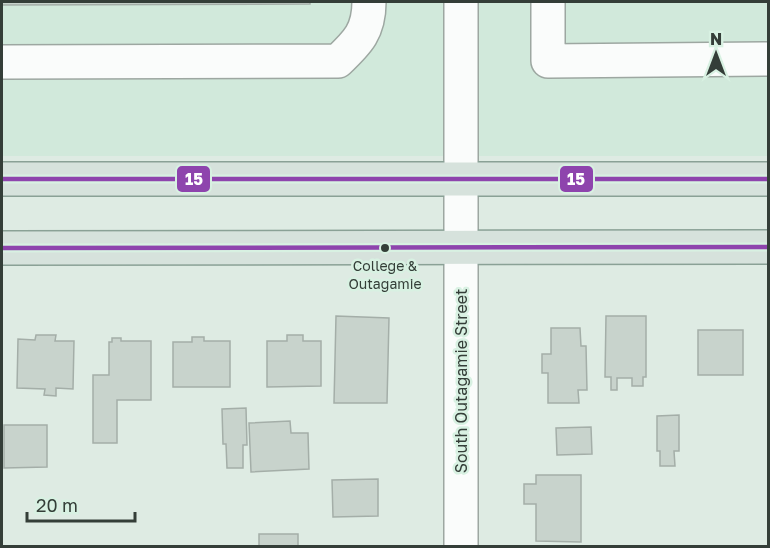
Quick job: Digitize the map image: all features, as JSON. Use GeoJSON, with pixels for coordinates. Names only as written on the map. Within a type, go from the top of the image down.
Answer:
{"type":"FeatureCollection","features":[{"type":"Feature","properties":{"kind":"main road"},"geometry":{"type":"LineString","coordinates":[[2,179],[768,179]]}},
{"type":"Feature","properties":{"kind":"main road"},"geometry":{"type":"LineString","coordinates":[[2,248],[460,231],[768,248]]}},
{"type":"Feature","properties":{"kind":"street"},"geometry":{"type":"LineString","coordinates":[[2,62],[338,61],[358,43],[369,20],[369,2]]}},
{"type":"Feature","properties":{"kind":"street","name":"South Outagamie Street"},"geometry":{"type":"LineString","coordinates":[[461,2],[461,546]]}},
{"type":"Feature","properties":{"kind":"street"},"geometry":{"type":"LineString","coordinates":[[548,2],[548,61],[768,59]]}},
{"type":"Feature","properties":{"kind":"shaded area"},"geometry":{"type":"Polygon","coordinates":[[[2,2],[768,2],[768,156],[2,156],[2,2]]]}},
{"type":"Feature","properties":{"kind":"building"},"geometry":{"type":"Polygon","coordinates":[[[2,2],[310,2],[310,4],[2,5],[2,2]]]}},
{"type":"Feature","properties":{"kind":"building"},"geometry":{"type":"Polygon","coordinates":[[[336,316],[389,318],[387,403],[334,403],[336,316]]]}},
{"type":"Feature","properties":{"kind":"building"},"geometry":{"type":"Polygon","coordinates":[[[606,316],[646,316],[646,377],[643,377],[643,386],[632,386],[632,378],[617,378],[617,390],[611,390],[611,377],[605,377],[606,316]]]}},
{"type":"Feature","properties":{"kind":"building"},"geometry":{"type":"Polygon","coordinates":[[[551,328],[580,328],[581,346],[586,346],[587,390],[578,390],[579,403],[548,403],[548,373],[542,373],[542,354],[551,354],[551,328]]]}},
{"type":"Feature","properties":{"kind":"building"},"geometry":{"type":"Polygon","coordinates":[[[698,330],[743,330],[743,375],[698,375],[698,330]]]}},
{"type":"Feature","properties":{"kind":"building"},"geometry":{"type":"Polygon","coordinates":[[[36,335],[56,335],[55,341],[74,341],[73,389],[56,388],[56,396],[44,395],[45,389],[17,388],[18,339],[35,340],[36,335]]]}},
{"type":"Feature","properties":{"kind":"building"},"geometry":{"type":"Polygon","coordinates":[[[287,335],[303,335],[303,341],[321,341],[321,386],[267,387],[267,341],[287,341],[287,335]]]}},
{"type":"Feature","properties":{"kind":"building"},"geometry":{"type":"Polygon","coordinates":[[[192,337],[204,337],[204,341],[230,341],[230,387],[173,387],[173,342],[192,342],[192,337]]]}},
{"type":"Feature","properties":{"kind":"building"},"geometry":{"type":"Polygon","coordinates":[[[112,338],[121,338],[121,341],[151,341],[151,400],[117,400],[117,443],[93,443],[93,375],[109,375],[109,342],[112,342],[112,338]]]}},
{"type":"Feature","properties":{"kind":"building"},"geometry":{"type":"Polygon","coordinates":[[[246,408],[247,445],[243,445],[243,468],[227,468],[226,444],[223,444],[222,409],[246,408]]]}},
{"type":"Feature","properties":{"kind":"building"},"geometry":{"type":"Polygon","coordinates":[[[679,415],[679,451],[674,451],[675,466],[660,466],[660,451],[657,451],[657,416],[679,415]]]}},
{"type":"Feature","properties":{"kind":"building"},"geometry":{"type":"Polygon","coordinates":[[[290,421],[291,433],[308,433],[309,469],[251,472],[249,423],[290,421]]]}},
{"type":"Feature","properties":{"kind":"building"},"geometry":{"type":"Polygon","coordinates":[[[4,425],[47,425],[47,467],[4,468],[4,425]]]}},
{"type":"Feature","properties":{"kind":"building"},"geometry":{"type":"Polygon","coordinates":[[[591,427],[592,454],[557,455],[556,428],[591,427]]]}},
{"type":"Feature","properties":{"kind":"building"},"geometry":{"type":"Polygon","coordinates":[[[536,475],[581,475],[581,542],[536,541],[536,504],[524,504],[524,484],[536,484],[536,475]]]}},
{"type":"Feature","properties":{"kind":"building"},"geometry":{"type":"Polygon","coordinates":[[[378,479],[378,516],[333,517],[332,480],[378,479]]]}},
{"type":"Feature","properties":{"kind":"building"},"geometry":{"type":"Polygon","coordinates":[[[259,534],[298,534],[298,546],[259,546],[259,534]]]}},
{"type":"Feature","properties":{"kind":"transit line","name":"15"},"geometry":{"type":"LineString","coordinates":[[2,179],[768,179]]}},
{"type":"Feature","properties":{"kind":"transit line","name":"15"},"geometry":{"type":"LineString","coordinates":[[2,248],[768,247]]}},
{"type":"Feature","properties":{"kind":"place","name":"College & Outagamie"},"geometry":{"type":"Point","coordinates":[385,248]}}]}
